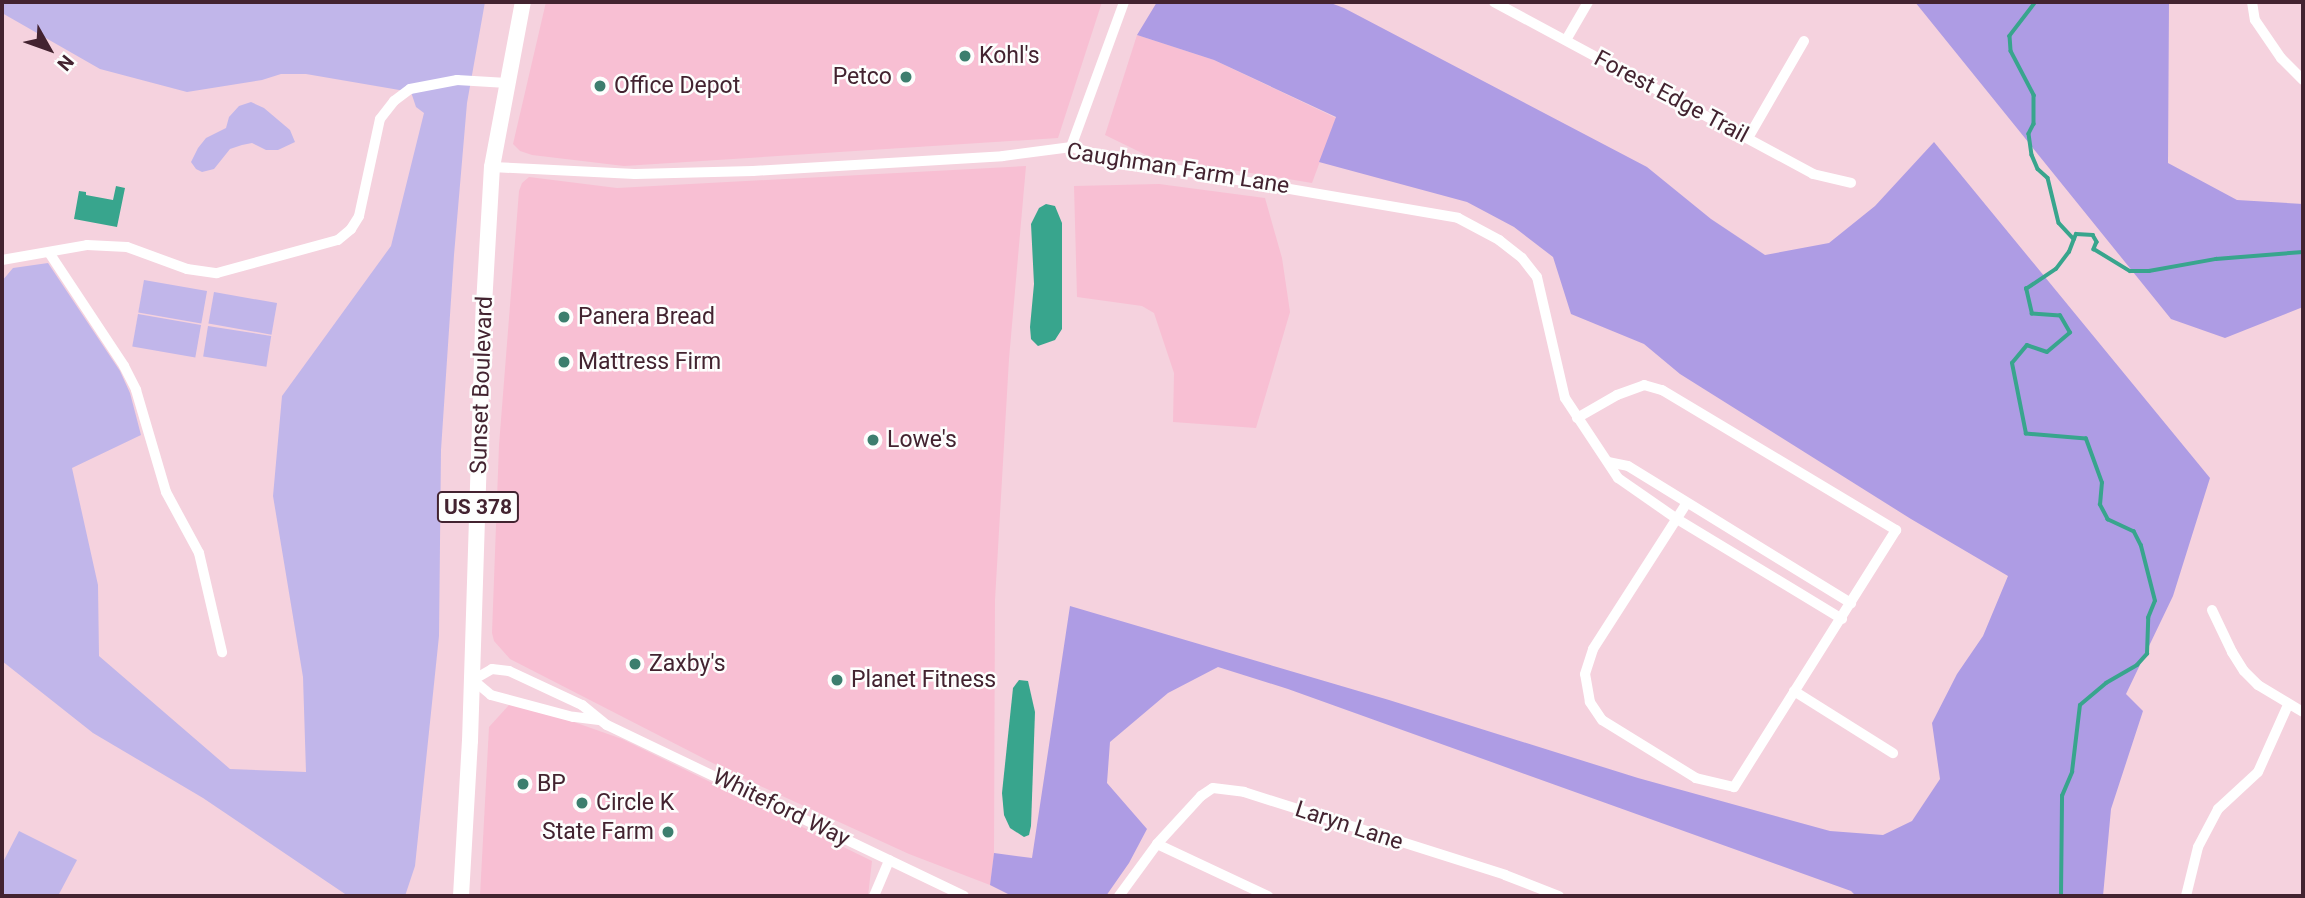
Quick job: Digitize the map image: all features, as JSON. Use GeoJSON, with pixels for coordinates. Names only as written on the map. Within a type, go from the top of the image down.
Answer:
{"type":"FeatureCollection","features":[{"type":"Feature","properties":{"kind":"main road","name":"Sunset Boulevard"},"geometry":{"type":"LineString","coordinates":[[461,896],[472,680],[484,305],[492,167],[523,2]]}},
{"type":"Feature","properties":{"kind":"street"},"geometry":{"type":"LineString","coordinates":[[1071,147],[1124,2]]}},
{"type":"Feature","properties":{"kind":"street","name":"Forest Edge Trail"},"geometry":{"type":"LineString","coordinates":[[1494,2],[1813,174],[1851,183]]}},
{"type":"Feature","properties":{"kind":"street"},"geometry":{"type":"LineString","coordinates":[[1566,40],[1588,2]]}},
{"type":"Feature","properties":{"kind":"street"},"geometry":{"type":"LineString","coordinates":[[2252,2],[2255,20],[2281,58],[2303,80]]}},
{"type":"Feature","properties":{"kind":"street"},"geometry":{"type":"LineString","coordinates":[[1748,138],[1804,41]]}},
{"type":"Feature","properties":{"kind":"street"},"geometry":{"type":"LineString","coordinates":[[2,260],[50,254],[87,245],[127,247],[187,269],[217,273],[338,240],[351,229],[359,216],[380,119],[394,101],[410,89],[457,80],[507,83]]}},
{"type":"Feature","properties":{"kind":"street","name":"Caughman Farm Lane"},"geometry":{"type":"LineString","coordinates":[[492,167],[635,174],[753,171],[1003,156],[1071,147],[1114,159],[1458,218],[1499,240],[1522,258],[1537,277],[1564,398],[1618,478],[1677,519],[1842,619]]}},
{"type":"Feature","properties":{"kind":"street"},"geometry":{"type":"LineString","coordinates":[[50,254],[124,366],[136,390],[166,492],[199,553],[222,652]]}},
{"type":"Feature","properties":{"kind":"street"},"geometry":{"type":"LineString","coordinates":[[1577,418],[1617,395],[1644,385],[1662,390],[1896,530],[1734,787],[1696,778],[1602,720],[1590,702],[1586,674],[1593,649],[1686,504]]}},
{"type":"Feature","properties":{"kind":"street"},"geometry":{"type":"LineString","coordinates":[[1608,462],[1628,466],[1851,603]]}},
{"type":"Feature","properties":{"kind":"street"},"geometry":{"type":"LineString","coordinates":[[2212,610],[2244,671],[2258,685],[2303,712]]}},
{"type":"Feature","properties":{"kind":"street","name":"Whiteford Way"},"geometry":{"type":"LineString","coordinates":[[599,720],[573,718],[491,695],[472,680],[492,669],[509,671],[582,705],[599,720],[964,896]]}},
{"type":"Feature","properties":{"kind":"street"},"geometry":{"type":"LineString","coordinates":[[1794,691],[1893,753]]}},
{"type":"Feature","properties":{"kind":"street"},"geometry":{"type":"LineString","coordinates":[[2186,896],[2198,847],[2218,809],[2258,772],[2288,705]]}},
{"type":"Feature","properties":{"kind":"street","name":"Laryn Lane"},"geometry":{"type":"LineString","coordinates":[[1119,896],[1157,844],[1200,796],[1213,788],[1228,789],[1505,875],[1559,896]]}},
{"type":"Feature","properties":{"kind":"street"},"geometry":{"type":"LineString","coordinates":[[1157,844],[1268,896]]}},
{"type":"Feature","properties":{"kind":"street"},"geometry":{"type":"LineString","coordinates":[[874,896],[890,860]]}},
{"type":"Feature","properties":{"kind":"shaded area"},"geometry":{"type":"Polygon","coordinates":[[[2,2],[485,2],[467,103],[454,255],[441,450],[439,636],[415,866],[405,896],[348,896],[203,798],[93,733],[2,661],[2,281],[13,268],[48,263],[120,371],[130,393],[141,435],[72,468],[98,585],[99,656],[230,769],[306,772],[303,677],[273,496],[282,396],[391,246],[424,113],[416,107],[411,92],[306,74],[281,74],[262,80],[187,92],[100,69],[2,13],[2,2]]]}},
{"type":"Feature","properties":{"kind":"shaded area"},"geometry":{"type":"Polygon","coordinates":[[[546,2],[1102,2],[1058,138],[624,166],[532,155],[520,151],[513,144],[546,2]]]}},
{"type":"Feature","properties":{"kind":"shaded area"},"geometry":{"type":"Polygon","coordinates":[[[1157,2],[1328,2],[1344,8],[1647,167],[1711,219],[1765,255],[1829,243],[1875,206],[1934,142],[2210,478],[2173,596],[2126,694],[2143,711],[2111,809],[2103,896],[1856,896],[1851,891],[1288,689],[1218,667],[1168,693],[1110,742],[1107,783],[1147,829],[1129,863],[1106,896],[1012,896],[990,885],[994,853],[1032,858],[1070,606],[1389,700],[1638,778],[1830,831],[1883,835],[1912,821],[1940,779],[1932,723],[1957,674],[1983,636],[2008,576],[1911,519],[1680,374],[1644,344],[1571,314],[1553,257],[1514,227],[1467,202],[1319,162],[1336,117],[1214,60],[1137,35],[1157,2]]]}},
{"type":"Feature","properties":{"kind":"shaded area"},"geometry":{"type":"Polygon","coordinates":[[[1915,2],[2169,2],[2168,163],[2237,200],[2303,204],[2303,307],[2225,338],[2171,319],[1915,2]]]}},
{"type":"Feature","properties":{"kind":"shaded area"},"geometry":{"type":"Polygon","coordinates":[[[1137,35],[1214,60],[1336,118],[1312,183],[1148,156],[1105,135],[1137,35]]]}},
{"type":"Feature","properties":{"kind":"shaded area"},"geometry":{"type":"Polygon","coordinates":[[[251,102],[264,108],[290,130],[295,142],[278,150],[266,150],[252,143],[242,145],[230,149],[214,169],[202,172],[196,169],[191,162],[206,138],[226,128],[229,117],[239,106],[251,102]]]}},
{"type":"Feature","properties":{"kind":"shaded area"},"geometry":{"type":"Polygon","coordinates":[[[1026,166],[1009,359],[995,600],[994,853],[990,885],[909,854],[736,775],[510,659],[494,641],[492,633],[499,445],[519,191],[522,183],[529,177],[617,188],[1026,166]]]}},
{"type":"Feature","properties":{"kind":"shaded area"},"geometry":{"type":"Polygon","coordinates":[[[1159,184],[1265,198],[1282,258],[1290,312],[1256,428],[1173,422],[1174,373],[1154,313],[1142,306],[1077,297],[1074,186],[1159,184]]]}},
{"type":"Feature","properties":{"kind":"shaded area"},"geometry":{"type":"Polygon","coordinates":[[[116,186],[125,188],[117,227],[74,219],[79,191],[113,200],[116,186]]]}},
{"type":"Feature","properties":{"kind":"shaded area"},"geometry":{"type":"Polygon","coordinates":[[[1046,204],[1055,206],[1062,223],[1062,329],[1055,340],[1038,346],[1031,339],[1030,327],[1034,284],[1031,224],[1039,208],[1046,204]]]}},
{"type":"Feature","properties":{"kind":"shaded area"},"geometry":{"type":"Polygon","coordinates":[[[144,280],[207,291],[201,324],[138,312],[144,280]]]}},
{"type":"Feature","properties":{"kind":"shaded area"},"geometry":{"type":"Polygon","coordinates":[[[214,292],[277,303],[271,335],[208,324],[214,292]]]}},
{"type":"Feature","properties":{"kind":"shaded area"},"geometry":{"type":"Polygon","coordinates":[[[138,314],[201,325],[195,358],[132,346],[138,314]]]}},
{"type":"Feature","properties":{"kind":"shaded area"},"geometry":{"type":"Polygon","coordinates":[[[208,326],[271,336],[266,367],[203,357],[208,326]]]}},
{"type":"Feature","properties":{"kind":"shaded area"},"geometry":{"type":"Polygon","coordinates":[[[1019,680],[1028,681],[1035,712],[1031,826],[1029,835],[1024,837],[1010,828],[1004,815],[1002,793],[1013,688],[1019,680]]]}},
{"type":"Feature","properties":{"kind":"shaded area"},"geometry":{"type":"Polygon","coordinates":[[[520,703],[622,739],[872,861],[868,896],[480,896],[489,727],[509,705],[520,703]]]}},
{"type":"Feature","properties":{"kind":"shaded area"},"geometry":{"type":"Polygon","coordinates":[[[19,831],[77,860],[58,896],[2,896],[2,864],[19,831]]]}},
{"type":"Feature","properties":{"kind":"waterway"},"geometry":{"type":"LineString","coordinates":[[2036,2],[2010,36],[2011,51],[2034,95],[2034,124],[2029,134],[2032,155],[2038,169],[2048,178],[2059,223],[2074,239]]}},
{"type":"Feature","properties":{"kind":"waterway"},"geometry":{"type":"LineString","coordinates":[[2074,239],[2076,234],[2093,235],[2097,242],[2094,249],[2130,271],[2149,271],[2216,259],[2303,252]]}},
{"type":"Feature","properties":{"kind":"waterway"},"geometry":{"type":"LineString","coordinates":[[2061,896],[2062,796],[2072,772],[2080,705],[2106,683],[2137,665],[2147,654],[2148,618],[2155,601],[2141,546],[2134,532],[2108,520],[2100,505],[2102,483],[2086,439],[2026,434],[2012,363],[2027,345],[2047,352],[2070,333],[2060,316],[2032,314],[2026,289],[2056,269],[2069,252],[2074,239]]}},
{"type":"Feature","properties":{"kind":"place","name":"Kohl's"},"geometry":{"type":"Point","coordinates":[965,56]}},
{"type":"Feature","properties":{"kind":"place","name":"Petco"},"geometry":{"type":"Point","coordinates":[906,77]}},
{"type":"Feature","properties":{"kind":"place","name":"Office Depot"},"geometry":{"type":"Point","coordinates":[600,86]}},
{"type":"Feature","properties":{"kind":"place","name":"Panera Bread"},"geometry":{"type":"Point","coordinates":[564,317]}},
{"type":"Feature","properties":{"kind":"place","name":"Mattress Firm"},"geometry":{"type":"Point","coordinates":[564,362]}},
{"type":"Feature","properties":{"kind":"place","name":"Lowe's"},"geometry":{"type":"Point","coordinates":[873,440]}},
{"type":"Feature","properties":{"kind":"place","name":"Zaxby's"},"geometry":{"type":"Point","coordinates":[635,664]}},
{"type":"Feature","properties":{"kind":"place","name":"Planet Fitness"},"geometry":{"type":"Point","coordinates":[837,680]}},
{"type":"Feature","properties":{"kind":"place","name":"BP"},"geometry":{"type":"Point","coordinates":[523,784]}},
{"type":"Feature","properties":{"kind":"place","name":"Circle K"},"geometry":{"type":"Point","coordinates":[582,803]}},
{"type":"Feature","properties":{"kind":"place","name":"State Farm"},"geometry":{"type":"Point","coordinates":[668,832]}}]}
